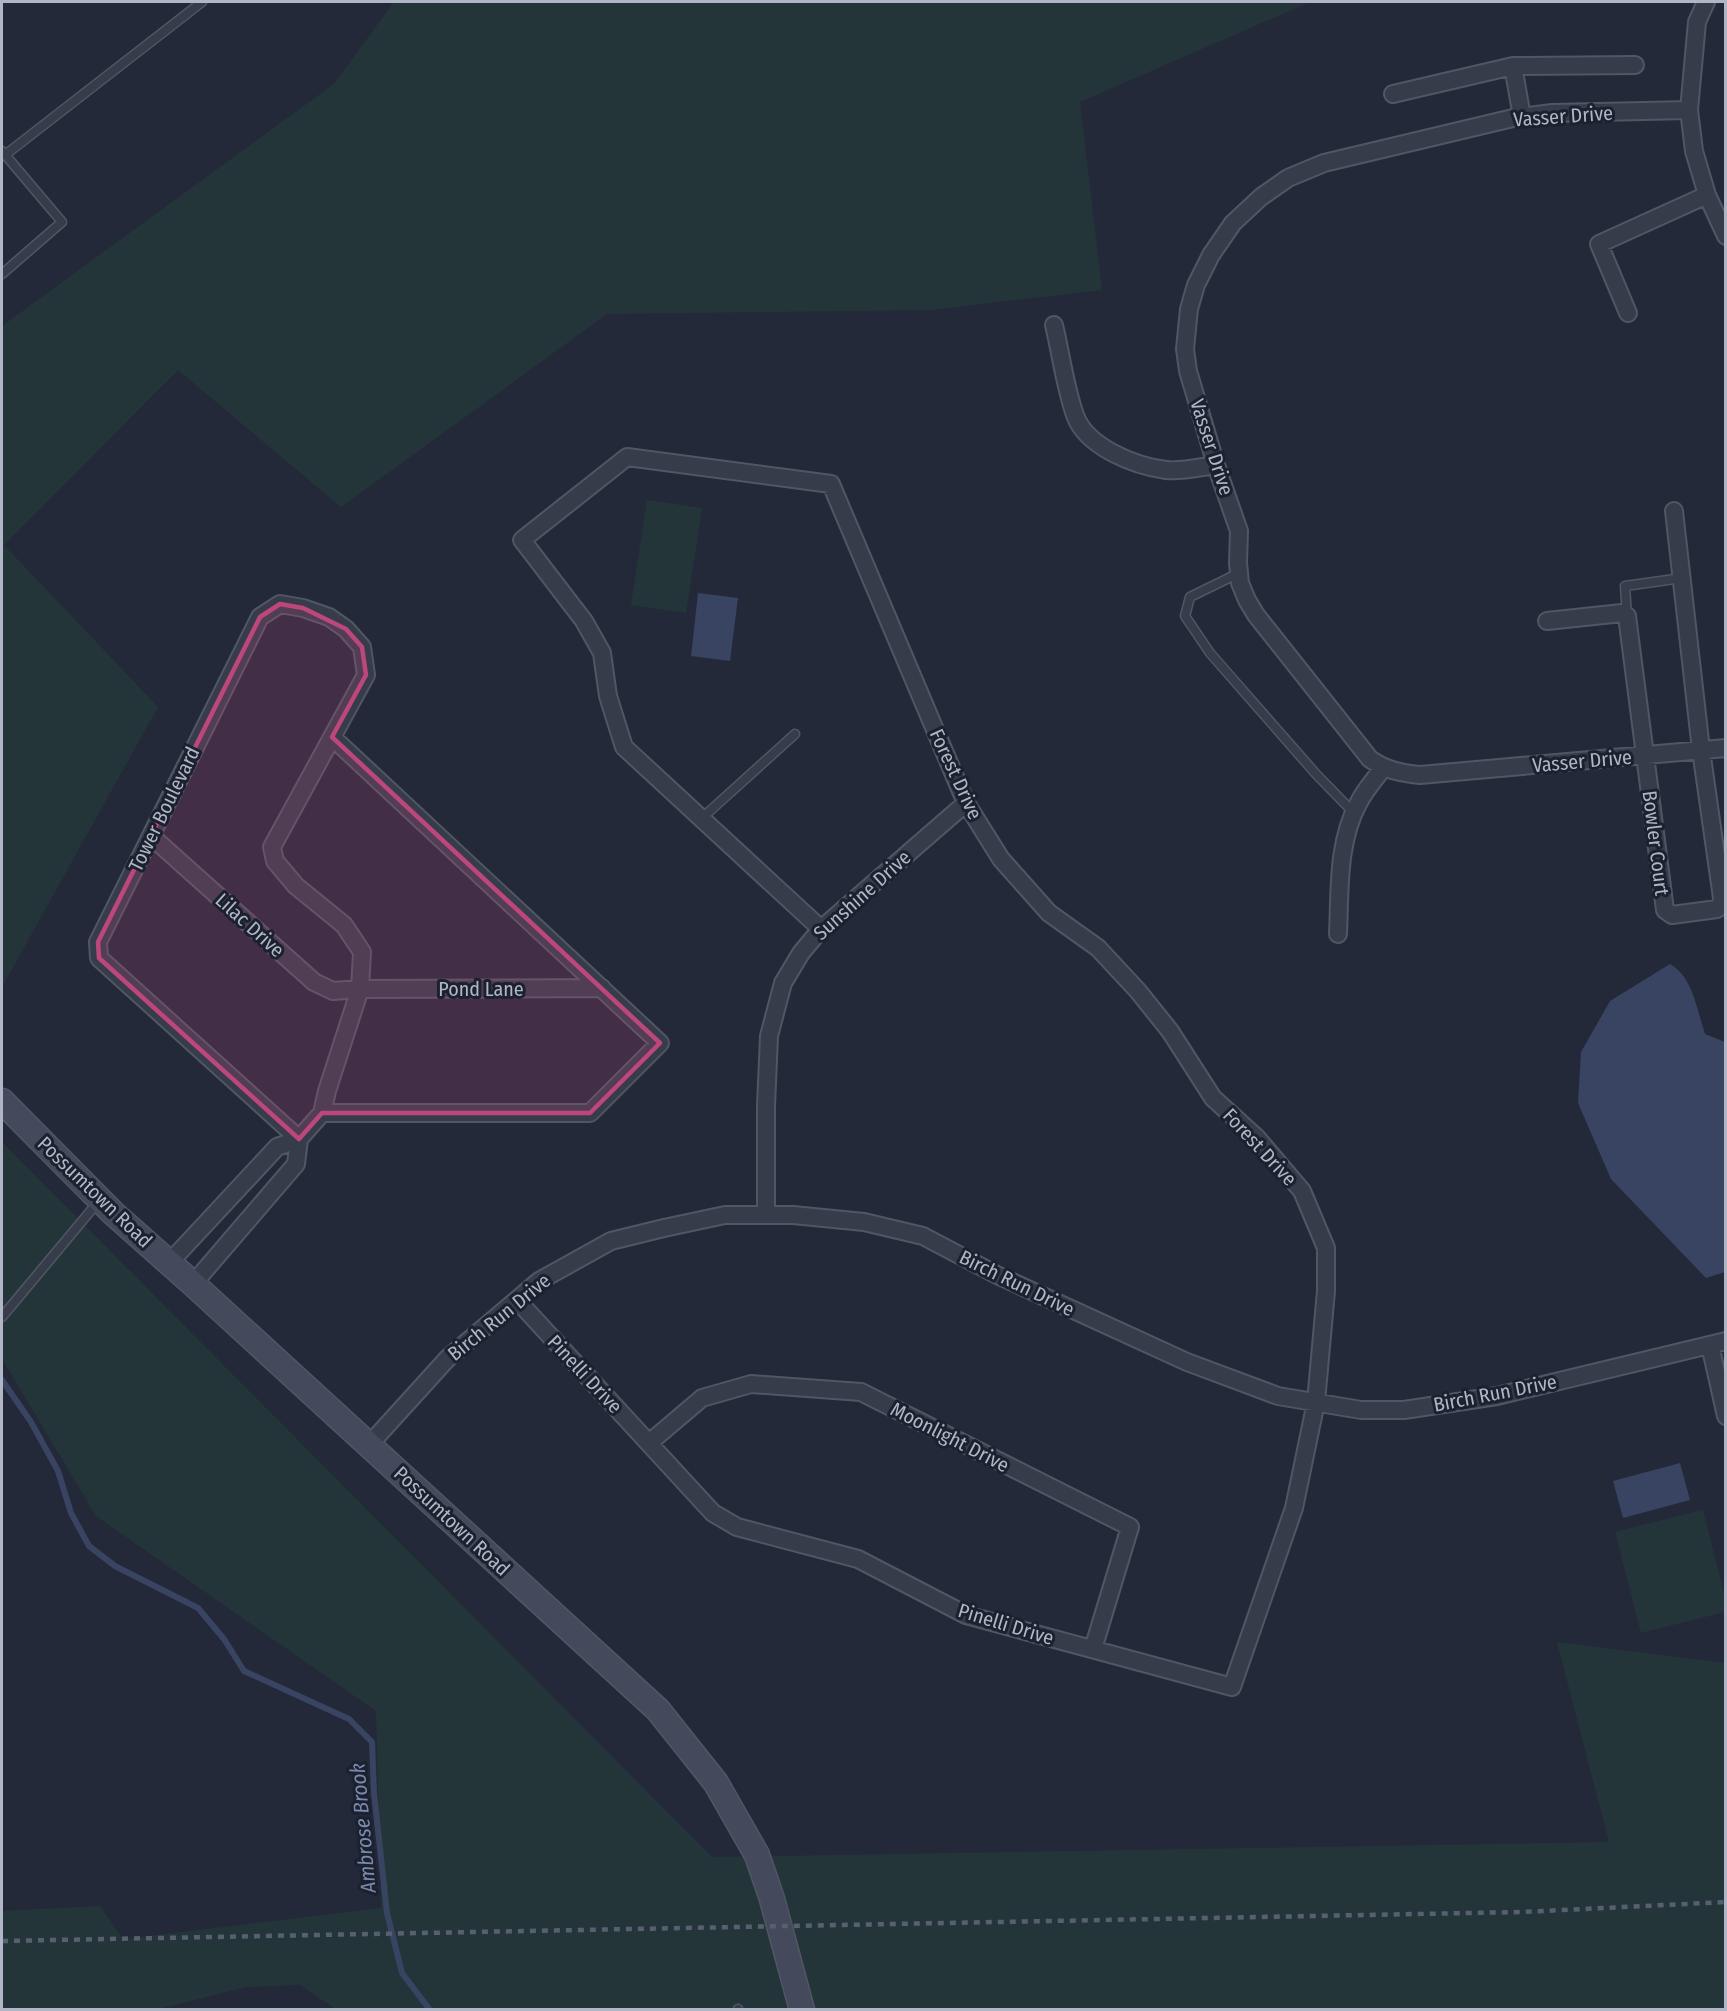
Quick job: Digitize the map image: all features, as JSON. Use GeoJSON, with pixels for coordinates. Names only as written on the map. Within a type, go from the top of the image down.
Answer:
{"type":"FeatureCollection","features":[{"type":"Feature","properties":{"kind":"main road","name":"Possumtown Road"},"geometry":{"type":"LineString","coordinates":[[2,1101],[100,1200],[658,1710],[716,1783],[757,1855],[772,1899],[802,2010]]}},
{"type":"Feature","properties":{"kind":"street"},"geometry":{"type":"LineString","coordinates":[[1706,2],[1697,22],[1689,110],[1694,151],[1707,195],[1725,236]]}},
{"type":"Feature","properties":{"kind":"street"},"geometry":{"type":"LineString","coordinates":[[1393,94],[1513,66],[1635,65]]}},
{"type":"Feature","properties":{"kind":"street"},"geometry":{"type":"LineString","coordinates":[[1513,66],[1522,117]]}},
{"type":"Feature","properties":{"kind":"street","name":"Vasser Drive"},"geometry":{"type":"LineString","coordinates":[[1689,110],[1552,113],[1522,117],[1324,163],[1288,178],[1261,196],[1233,222],[1211,255],[1196,285],[1189,309],[1185,350],[1188,371],[1216,465],[1239,531],[1240,583],[1247,600],[1256,615],[1370,759],[1383,768],[1398,773],[1420,775],[1725,748]]}},
{"type":"Feature","properties":{"kind":"street"},"geometry":{"type":"LineString","coordinates":[[1628,313],[1599,244],[1707,195]]}},
{"type":"Feature","properties":{"kind":"street"},"geometry":{"type":"LineString","coordinates":[[1054,325],[1075,417],[1091,438],[1112,453],[1134,463],[1167,470],[1216,465]]}},
{"type":"Feature","properties":{"kind":"street","name":"Forest Drive"},"geometry":{"type":"LineString","coordinates":[[702,818],[624,747],[608,696],[602,653],[584,621],[522,540],[627,457],[831,484],[966,803],[1001,859],[1049,913],[1098,948],[1138,991],[1170,1031],[1213,1098],[1257,1138],[1302,1191],[1326,1248],[1326,1291],[1316,1402]]}},
{"type":"Feature","properties":{"kind":"street","name":"Bowler Court"},"geometry":{"type":"LineString","coordinates":[[1627,616],[1664,906],[1666,912],[1672,915],[1714,910],[1720,907],[1722,902],[1701,750],[1674,511]]}},
{"type":"Feature","properties":{"kind":"street","name":"Tower Boulevard"},"geometry":{"type":"LineString","coordinates":[[169,1263],[277,1147],[299,1138],[322,1113],[360,989],[362,952],[344,925],[296,886],[275,861],[272,847],[366,675],[362,647],[346,629],[329,617],[303,608],[280,604],[260,617],[98,942],[99,958],[299,1138]]}},
{"type":"Feature","properties":{"kind":"street"},"geometry":{"type":"LineString","coordinates":[[1547,621],[1622,613],[1627,616]]}},
{"type":"Feature","properties":{"kind":"street"},"geometry":{"type":"LineString","coordinates":[[322,1113],[590,1113],[660,1042],[332,737]]}},
{"type":"Feature","properties":{"kind":"street"},"geometry":{"type":"LineString","coordinates":[[1338,934],[1342,852],[1359,802],[1383,768]]}},
{"type":"Feature","properties":{"kind":"street","name":"Sunshine Drive"},"geometry":{"type":"LineString","coordinates":[[766,1215],[766,1106],[769,1036],[783,983],[801,953],[821,929],[966,803]]}},
{"type":"Feature","properties":{"kind":"street"},"geometry":{"type":"LineString","coordinates":[[702,818],[821,929]]}},
{"type":"Feature","properties":{"kind":"street","name":"Lilac Drive"},"geometry":{"type":"LineString","coordinates":[[151,836],[314,982],[333,991],[360,989]]}},
{"type":"Feature","properties":{"kind":"street","name":"Pond Lane"},"geometry":{"type":"LineString","coordinates":[[360,989],[602,988]]}},
{"type":"Feature","properties":{"kind":"street"},"geometry":{"type":"LineString","coordinates":[[193,1284],[296,1164],[299,1138]]}},
{"type":"Feature","properties":{"kind":"street","name":"Birch Run Drive"},"geometry":{"type":"LineString","coordinates":[[369,1445],[447,1359],[539,1281],[611,1241],[725,1215],[793,1215],[864,1222],[923,1236],[996,1275],[1187,1362],[1278,1396],[1361,1410],[1404,1410],[1497,1396],[1718,1343]]}},
{"type":"Feature","properties":{"kind":"street","name":"Pinelli Drive"},"geometry":{"type":"LineString","coordinates":[[517,1300],[713,1513],[738,1527],[858,1559],[966,1615],[1232,1687],[1294,1508],[1316,1402]]}},
{"type":"Feature","properties":{"kind":"street"},"geometry":{"type":"LineString","coordinates":[[1718,1343],[1725,1416]]}},
{"type":"Feature","properties":{"kind":"street","name":"Moonlight Drive"},"geometry":{"type":"LineString","coordinates":[[649,1443],[702,1398],[751,1384],[861,1392],[1130,1527],[1093,1650]]}},
{"type":"Feature","properties":{"kind":"lane"},"geometry":{"type":"LineString","coordinates":[[2,274],[62,222],[3,153],[202,2]]}},
{"type":"Feature","properties":{"kind":"lane"},"geometry":{"type":"LineString","coordinates":[[1239,572],[1190,597],[1185,616],[1210,653],[1316,774],[1354,813]]}},
{"type":"Feature","properties":{"kind":"lane"},"geometry":{"type":"LineString","coordinates":[[1627,616],[1625,586],[1682,578]]}},
{"type":"Feature","properties":{"kind":"lane"},"geometry":{"type":"LineString","coordinates":[[702,818],[795,734]]}},
{"type":"Feature","properties":{"kind":"lane"},"geometry":{"type":"LineString","coordinates":[[2,1317],[100,1200]]}},
{"type":"Feature","properties":{"kind":"highlighted area"},"geometry":{"type":"Polygon","coordinates":[[[280,604],[303,608],[346,629],[362,647],[366,675],[332,737],[660,1043],[590,1113],[322,1113],[299,1139],[99,958],[98,942],[260,617],[280,604]]]}},
{"type":"Feature","properties":{"kind":"shaded area"},"geometry":{"type":"Polygon","coordinates":[[[394,2],[1310,2],[1080,102],[1102,290],[931,310],[607,314],[341,507],[178,370],[4,545],[158,707],[2,987],[2,326],[334,84],[394,2]]]}},
{"type":"Feature","properties":{"kind":"shaded area"},"geometry":{"type":"Polygon","coordinates":[[[647,500],[702,508],[686,613],[631,605],[647,500]]]}},
{"type":"Feature","properties":{"kind":"shaded area"},"geometry":{"type":"Polygon","coordinates":[[[2,1142],[712,1857],[1609,1842],[1557,1642],[1725,1663],[1725,2009],[337,2010],[300,1985],[246,1987],[159,2009],[2,2009],[2,1911],[100,1906],[123,1939],[381,1908],[376,1711],[96,1516],[2,1359],[2,1142]]]}},
{"type":"Feature","properties":{"kind":"shaded area"},"geometry":{"type":"Polygon","coordinates":[[[1703,1510],[1725,1598],[1725,1612],[1641,1633],[1615,1532],[1703,1510]]]}},
{"type":"Feature","properties":{"kind":"water"},"geometry":{"type":"Polygon","coordinates":[[[698,593],[738,598],[730,661],[691,656],[698,593]]]}},
{"type":"Feature","properties":{"kind":"water"},"geometry":{"type":"Polygon","coordinates":[[[1670,964],[1678,970],[1689,986],[1705,1034],[1725,1042],[1725,1272],[1706,1278],[1611,1179],[1578,1103],[1581,1052],[1610,1001],[1670,964]]]}},
{"type":"Feature","properties":{"kind":"water"},"geometry":{"type":"Polygon","coordinates":[[[1680,1463],[1690,1500],[1623,1518],[1613,1481],[1680,1463]]]}},
{"type":"Feature","properties":{"kind":"waterway","name":"Ambrose Brook"},"geometry":{"type":"LineString","coordinates":[[2,1380],[31,1422],[58,1471],[71,1513],[89,1546],[115,1566],[198,1608],[224,1639],[244,1671],[349,1719],[372,1742],[374,1793],[387,1913],[402,1973],[430,2010]]}},
{"type":"Feature","properties":{"kind":"railway"},"geometry":{"type":"LineString","coordinates":[[2,1941],[1522,1912],[1726,1902]]}}]}
